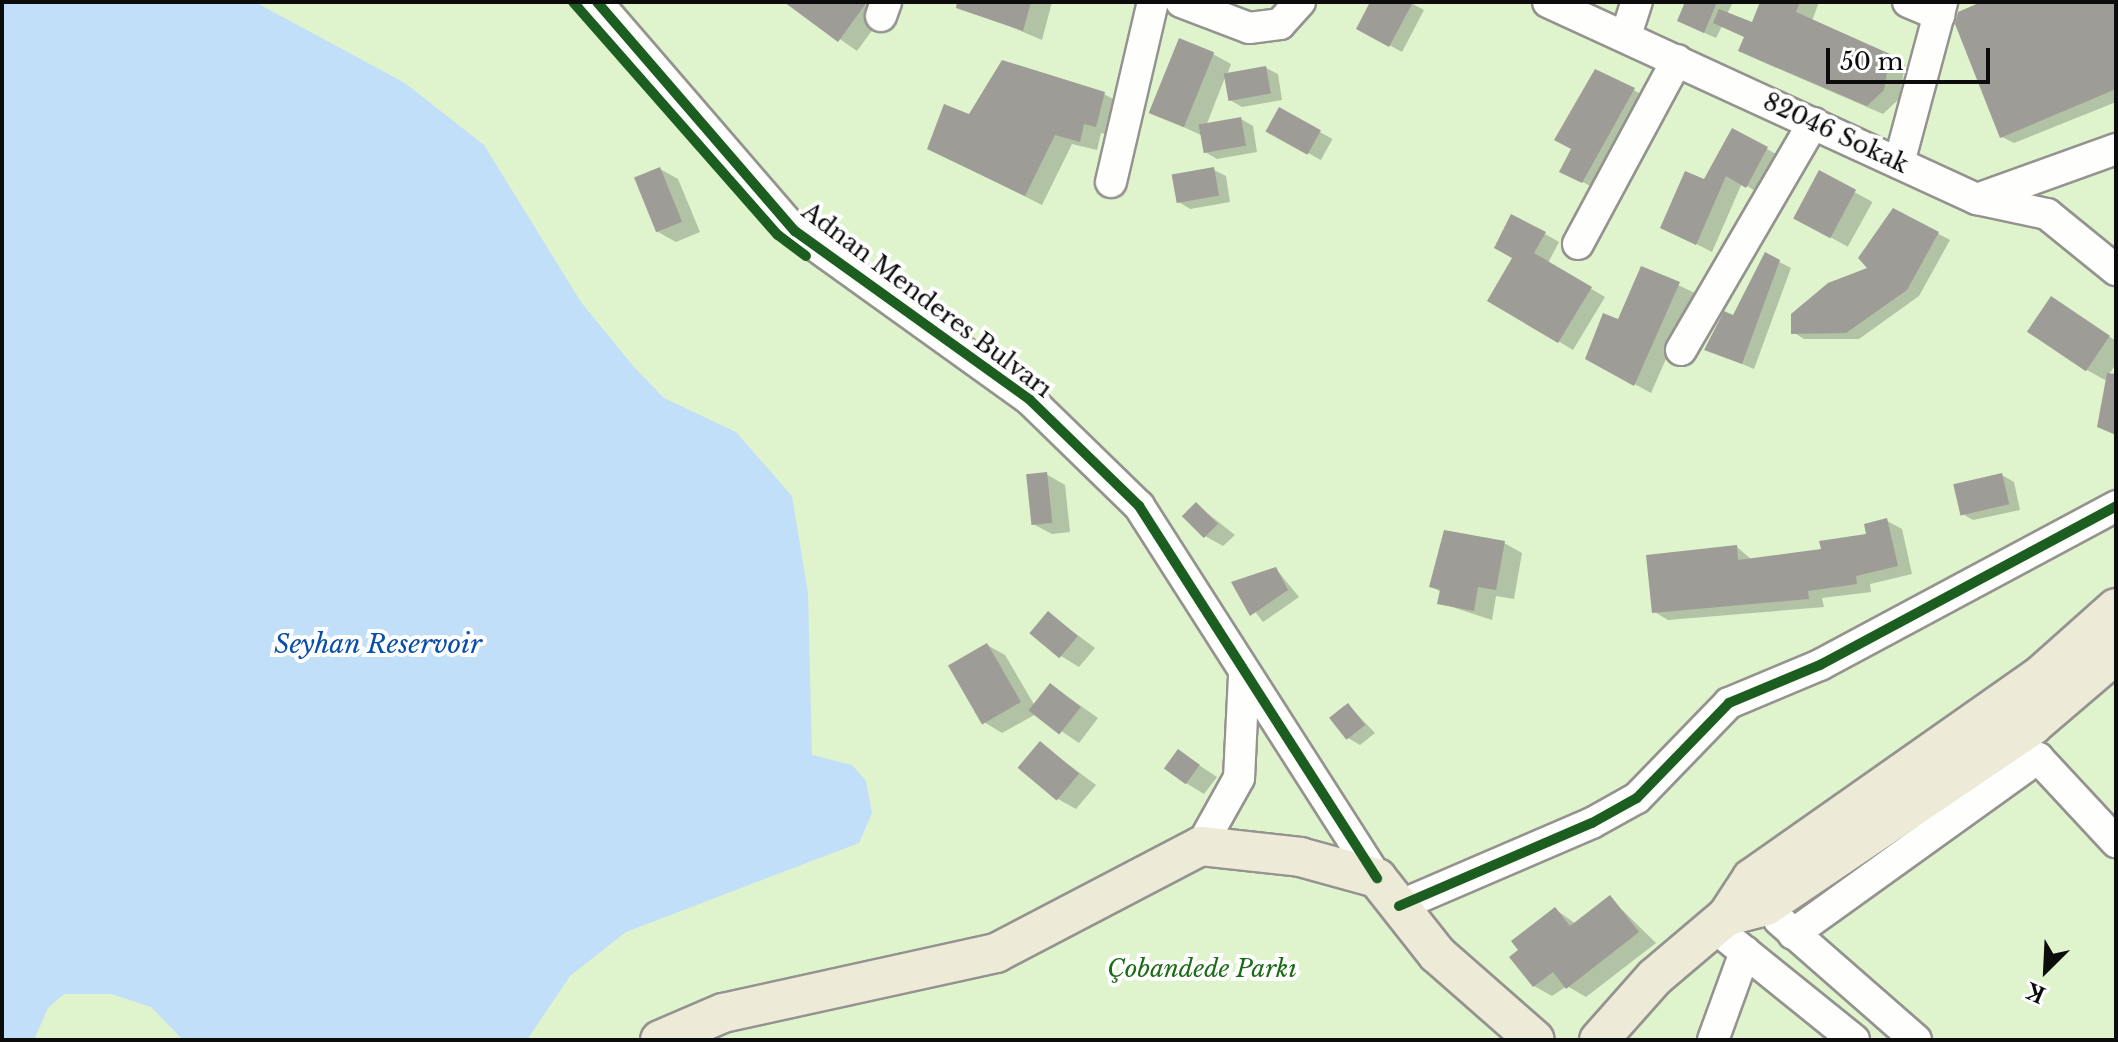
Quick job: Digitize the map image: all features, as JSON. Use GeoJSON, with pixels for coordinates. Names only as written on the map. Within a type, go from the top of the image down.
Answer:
{"type":"FeatureCollection","features":[{"type":"Feature","properties":{"kind":"main road"},"geometry":{"type":"LineString","coordinates":[[1599,1040],[1720,922],[1752,878],[2042,674],[2116,608]]}},
{"type":"Feature","properties":{"kind":"main road"},"geometry":{"type":"LineString","coordinates":[[1720,922],[1766,906],[2033,725],[2116,654]]}},
{"type":"Feature","properties":{"kind":"main road"},"geometry":{"type":"LineString","coordinates":[[660,1040],[723,1013],[996,953],[1201,846],[1300,857],[1388,892]]}},
{"type":"Feature","properties":{"kind":"main road","name":"Adnan Menderes Bulvarı"},"geometry":{"type":"LineString","coordinates":[[1388,892],[1437,954],[1535,1040]]}},
{"type":"Feature","properties":{"kind":"street","name":"Adnan Menderes Bulvarı"},"geometry":{"type":"LineString","coordinates":[[597,2],[795,231],[1030,400],[1114,480],[1169,548],[1244,676],[1388,892]]}},
{"type":"Feature","properties":{"kind":"street"},"geometry":{"type":"LineString","coordinates":[[1111,182],[1153,2]]}},
{"type":"Feature","properties":{"kind":"street"},"geometry":{"type":"LineString","coordinates":[[1181,2],[1249,28],[1280,24],[1300,2]]}},
{"type":"Feature","properties":{"kind":"street","name":"82046 Sokak"},"geometry":{"type":"LineString","coordinates":[[1548,2],[1626,35],[1977,199],[2047,214],[2116,270]]}},
{"type":"Feature","properties":{"kind":"street"},"geometry":{"type":"LineString","coordinates":[[1626,35],[1637,2]]}},
{"type":"Feature","properties":{"kind":"street"},"geometry":{"type":"LineString","coordinates":[[1899,163],[1940,8],[1908,2]]}},
{"type":"Feature","properties":{"kind":"street"},"geometry":{"type":"LineString","coordinates":[[1578,244],[1677,60]]}},
{"type":"Feature","properties":{"kind":"street"},"geometry":{"type":"LineString","coordinates":[[1681,350],[1813,123]]}},
{"type":"Feature","properties":{"kind":"street"},"geometry":{"type":"LineString","coordinates":[[1977,199],[2116,149]]}},
{"type":"Feature","properties":{"kind":"street"},"geometry":{"type":"LineString","coordinates":[[2047,214],[2116,244]]}},
{"type":"Feature","properties":{"kind":"street"},"geometry":{"type":"LineString","coordinates":[[1388,892],[1592,823],[1637,798],[1729,703],[1820,665],[2116,506]]}},
{"type":"Feature","properties":{"kind":"street"},"geometry":{"type":"LineString","coordinates":[[1201,846],[1239,778],[1244,676]]}},
{"type":"Feature","properties":{"kind":"street"},"geometry":{"type":"LineString","coordinates":[[2033,725],[2116,816]]}},
{"type":"Feature","properties":{"kind":"street"},"geometry":{"type":"LineString","coordinates":[[1793,934],[2038,758],[2116,842]]}},
{"type":"Feature","properties":{"kind":"street"},"geometry":{"type":"LineString","coordinates":[[1766,906],[1793,934],[1916,1040]]}},
{"type":"Feature","properties":{"kind":"street"},"geometry":{"type":"LineString","coordinates":[[1720,922],[1745,952],[1854,1040]]}},
{"type":"Feature","properties":{"kind":"street"},"geometry":{"type":"LineString","coordinates":[[1713,1040],[1745,952]]}},
{"type":"Feature","properties":{"kind":"green space","name":"Çobandede Parkı"},"geometry":{"type":"Polygon","coordinates":[[[2,2],[2116,2],[2116,1040],[2,1040],[2,2]]]}},
{"type":"Feature","properties":{"kind":"water","name":"Seyhan Reservoir"},"geometry":{"type":"Polygon","coordinates":[[[2,2],[255,2],[405,83],[484,145],[581,302],[634,367],[664,398],[736,432],[792,496],[808,593],[812,755],[852,765],[866,781],[872,813],[859,843],[626,932],[570,976],[527,1040],[183,1040],[151,1007],[111,994],[64,994],[48,1008],[34,1040],[2,1040],[2,2]]]}},
{"type":"Feature","properties":{"kind":"building"},"geometry":{"type":"Polygon","coordinates":[[[784,2],[867,2],[838,42],[784,2]]]}},
{"type":"Feature","properties":{"kind":"building"},"geometry":{"type":"Polygon","coordinates":[[[957,2],[1031,2],[1023,31],[956,8],[957,2]]]}},
{"type":"Feature","properties":{"kind":"building"},"geometry":{"type":"Polygon","coordinates":[[[1370,2],[1413,2],[1389,47],[1356,29],[1370,2]]]}},
{"type":"Feature","properties":{"kind":"building"},"geometry":{"type":"Polygon","coordinates":[[[1685,2],[1717,2],[1704,33],[1677,21],[1685,2]]]}},
{"type":"Feature","properties":{"kind":"building"},"geometry":{"type":"Polygon","coordinates":[[[1760,2],[1800,2],[1796,12],[1890,54],[1884,90],[1867,106],[1738,51],[1744,37],[1713,23],[1719,9],[1752,22],[1760,2]]]}},
{"type":"Feature","properties":{"kind":"building"},"geometry":{"type":"Polygon","coordinates":[[[1981,2],[2116,2],[2116,89],[2000,138],[1955,24],[1958,12],[1981,2]]]}},
{"type":"Feature","properties":{"kind":"building"},"geometry":{"type":"Polygon","coordinates":[[[1179,38],[1214,52],[1184,127],[1149,113],[1179,38]]]}},
{"type":"Feature","properties":{"kind":"building"},"geometry":{"type":"Polygon","coordinates":[[[1002,60],[1105,92],[1096,127],[1084,124],[1080,142],[1055,135],[1025,196],[927,149],[944,104],[969,114],[1002,60]]]}},
{"type":"Feature","properties":{"kind":"building"},"geometry":{"type":"Polygon","coordinates":[[[1266,66],[1271,94],[1229,101],[1224,73],[1266,66]]]}},
{"type":"Feature","properties":{"kind":"building"},"geometry":{"type":"Polygon","coordinates":[[[1595,69],[1635,88],[1582,183],[1559,172],[1571,149],[1554,140],[1595,69]]]}},
{"type":"Feature","properties":{"kind":"building"},"geometry":{"type":"Polygon","coordinates":[[[1279,107],[1321,130],[1307,155],[1265,131],[1279,107]]]}},
{"type":"Feature","properties":{"kind":"building"},"geometry":{"type":"Polygon","coordinates":[[[1241,117],[1246,146],[1204,153],[1199,124],[1241,117]]]}},
{"type":"Feature","properties":{"kind":"building"},"geometry":{"type":"Polygon","coordinates":[[[1732,128],[1768,147],[1746,188],[1726,176],[1696,245],[1660,228],[1685,171],[1704,179],[1732,128]]]}},
{"type":"Feature","properties":{"kind":"building"},"geometry":{"type":"Polygon","coordinates":[[[660,167],[682,222],[656,232],[634,177],[660,167]]]}},
{"type":"Feature","properties":{"kind":"building"},"geometry":{"type":"Polygon","coordinates":[[[1214,167],[1219,196],[1177,203],[1172,174],[1214,167]]]}},
{"type":"Feature","properties":{"kind":"building"},"geometry":{"type":"Polygon","coordinates":[[[1819,170],[1856,190],[1830,238],[1793,219],[1819,170]]]}},
{"type":"Feature","properties":{"kind":"building"},"geometry":{"type":"Polygon","coordinates":[[[1893,208],[1939,232],[1907,290],[1846,333],[1791,334],[1791,314],[1828,283],[1867,268],[1858,258],[1893,208]]]}},
{"type":"Feature","properties":{"kind":"building"},"geometry":{"type":"Polygon","coordinates":[[[1511,214],[1546,232],[1534,253],[1592,287],[1558,343],[1487,301],[1512,258],[1494,248],[1511,214]]]}},
{"type":"Feature","properties":{"kind":"building"},"geometry":{"type":"Polygon","coordinates":[[[1765,252],[1780,260],[1742,364],[1704,350],[1724,311],[1733,315],[1765,252]]]}},
{"type":"Feature","properties":{"kind":"building"},"geometry":{"type":"Polygon","coordinates":[[[1641,266],[1680,282],[1634,386],[1585,359],[1603,313],[1618,319],[1641,266]]]}},
{"type":"Feature","properties":{"kind":"building"},"geometry":{"type":"Polygon","coordinates":[[[2051,296],[2110,336],[2086,371],[2027,332],[2051,296]]]}},
{"type":"Feature","properties":{"kind":"building"},"geometry":{"type":"Polygon","coordinates":[[[2107,373],[2116,374],[2116,435],[2097,427],[2107,373]]]}},
{"type":"Feature","properties":{"kind":"building"},"geometry":{"type":"Polygon","coordinates":[[[1047,472],[1052,523],[1031,525],[1026,474],[1047,472]]]}},
{"type":"Feature","properties":{"kind":"building"},"geometry":{"type":"Polygon","coordinates":[[[2002,473],[2009,504],[1960,515],[1953,484],[2002,473]]]}},
{"type":"Feature","properties":{"kind":"building"},"geometry":{"type":"Polygon","coordinates":[[[1196,502],[1218,524],[1204,538],[1182,516],[1196,502]]]}},
{"type":"Feature","properties":{"kind":"building"},"geometry":{"type":"Polygon","coordinates":[[[1887,518],[1898,566],[1856,576],[1857,584],[1808,591],[1809,599],[1652,613],[1646,555],[1737,545],[1738,560],[1821,549],[1819,541],[1866,534],[1864,524],[1887,518]]]}},
{"type":"Feature","properties":{"kind":"building"},"geometry":{"type":"Polygon","coordinates":[[[1444,530],[1505,541],[1496,590],[1478,587],[1474,611],[1437,604],[1440,590],[1429,587],[1444,530]]]}},
{"type":"Feature","properties":{"kind":"building"},"geometry":{"type":"Polygon","coordinates":[[[1276,567],[1288,590],[1250,616],[1231,582],[1276,567]]]}},
{"type":"Feature","properties":{"kind":"building"},"geometry":{"type":"Polygon","coordinates":[[[1048,611],[1078,636],[1059,658],[1029,633],[1048,611]]]}},
{"type":"Feature","properties":{"kind":"building"},"geometry":{"type":"Polygon","coordinates":[[[987,643],[1021,702],[982,724],[948,666],[987,643]]]}},
{"type":"Feature","properties":{"kind":"building"},"geometry":{"type":"Polygon","coordinates":[[[1050,683],[1081,707],[1059,735],[1028,711],[1050,683]]]}},
{"type":"Feature","properties":{"kind":"building"},"geometry":{"type":"Polygon","coordinates":[[[1348,703],[1365,725],[1346,740],[1329,718],[1348,703]]]}},
{"type":"Feature","properties":{"kind":"building"},"geometry":{"type":"Polygon","coordinates":[[[1040,741],[1079,774],[1057,801],[1018,768],[1040,741]]]}},
{"type":"Feature","properties":{"kind":"building"},"geometry":{"type":"Polygon","coordinates":[[[1178,749],[1200,765],[1186,784],[1164,768],[1178,749]]]}},
{"type":"Feature","properties":{"kind":"building"},"geometry":{"type":"Polygon","coordinates":[[[1610,895],[1639,932],[1566,989],[1553,972],[1533,987],[1509,957],[1518,950],[1511,941],[1555,907],[1570,926],[1610,895]]]}},
{"type":"Feature","properties":{"kind":"cycle path"},"geometry":{"type":"LineString","coordinates":[[573,2],[778,235],[806,256]]}},
{"type":"Feature","properties":{"kind":"cycle path"},"geometry":{"type":"LineString","coordinates":[[597,2],[795,231],[1030,400],[1139,506],[1377,878]]}},
{"type":"Feature","properties":{"kind":"cycle path"},"geometry":{"type":"LineString","coordinates":[[1399,906],[1592,823],[1637,798],[1729,703],[1820,665],[2116,506]]}}]}
